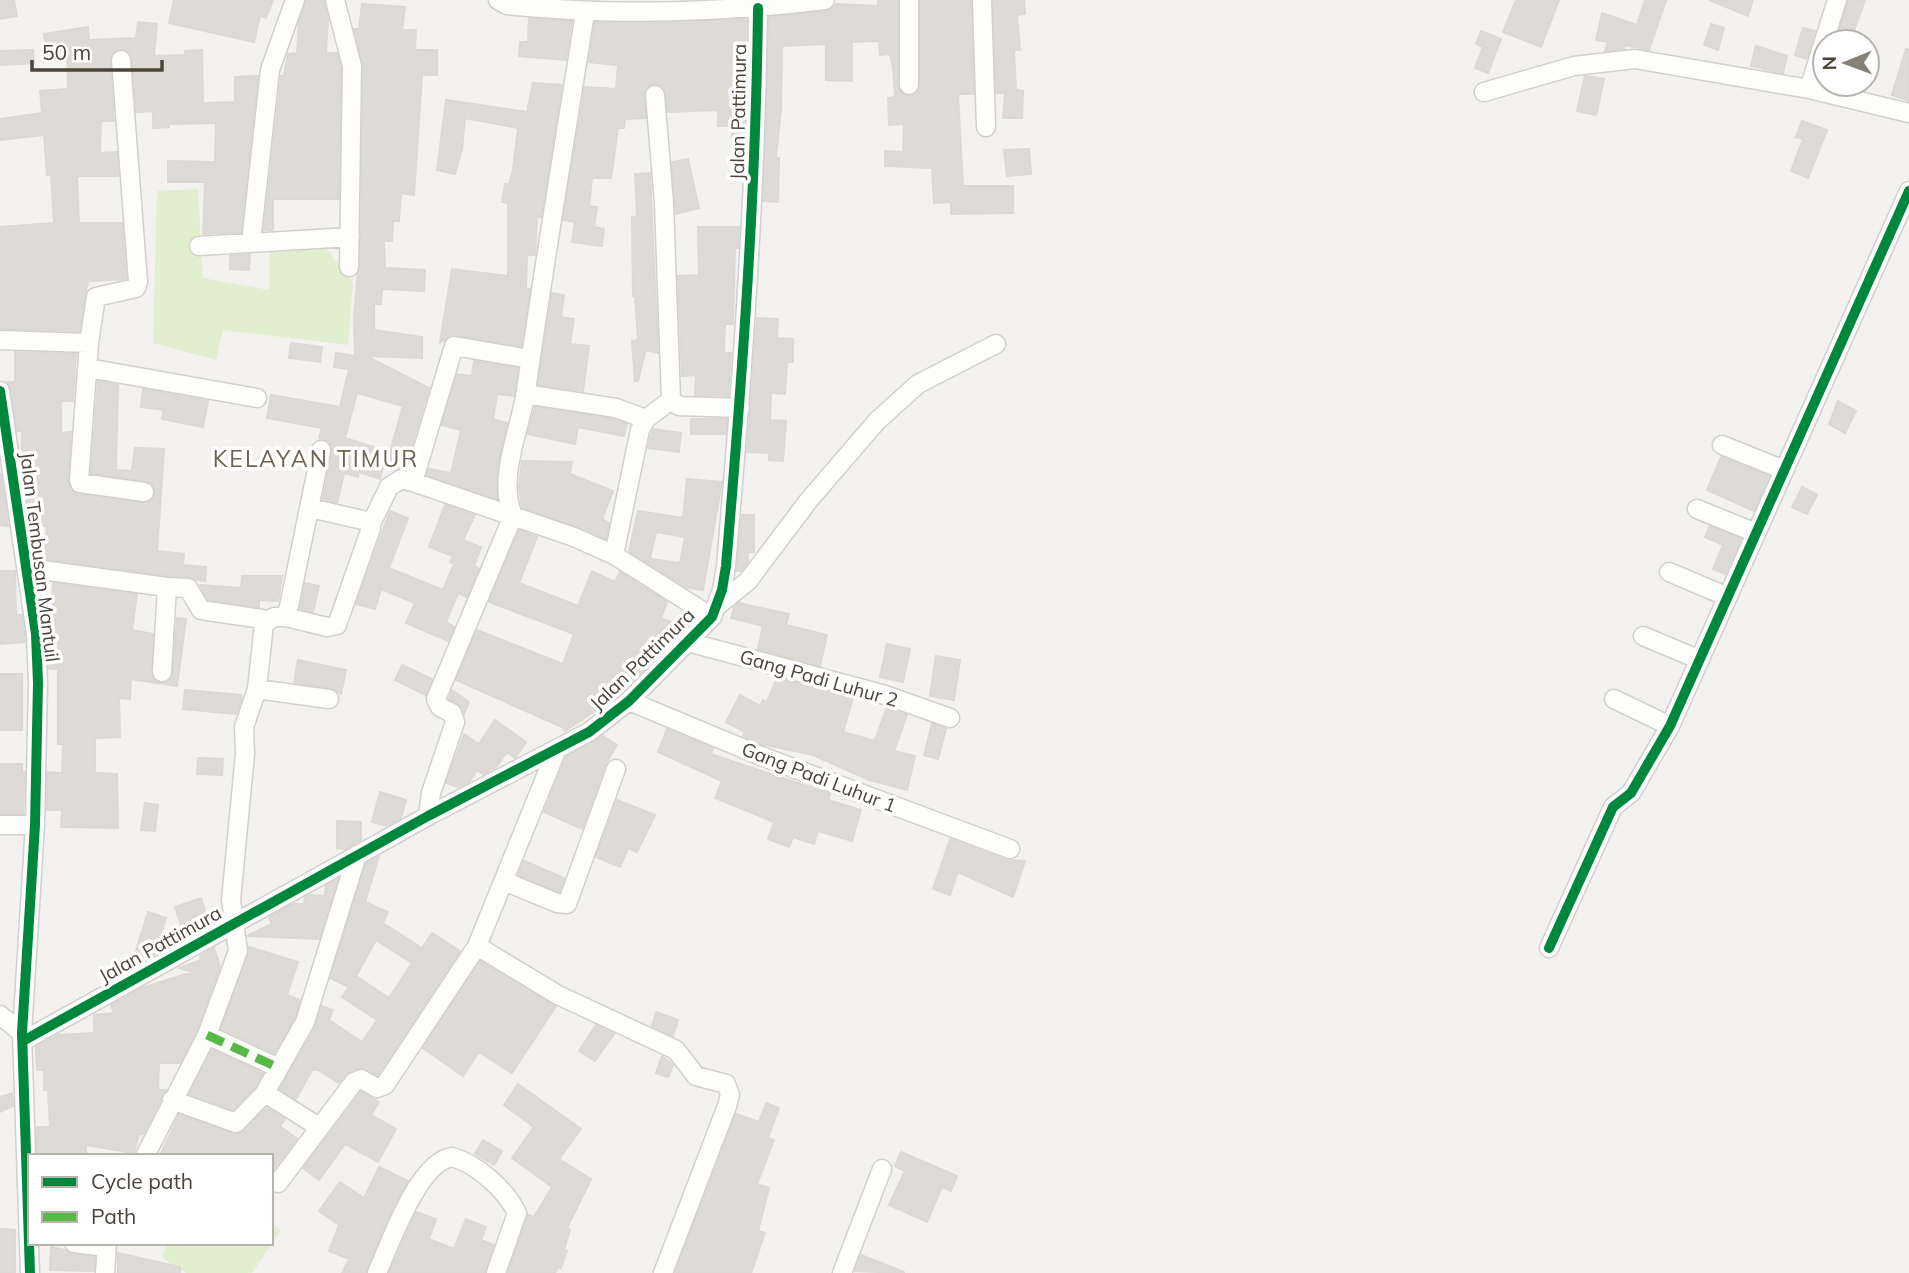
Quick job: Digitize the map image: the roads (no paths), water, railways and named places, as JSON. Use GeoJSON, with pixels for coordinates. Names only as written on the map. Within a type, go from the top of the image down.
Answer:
{"type":"FeatureCollection","features":[{"type":"Feature","properties":{"kind":"street"},"geometry":{"type":"LineString","coordinates":[[251,242],[270,70],[295,0]]}},
{"type":"Feature","properties":{"kind":"street"},"geometry":{"type":"LineString","coordinates":[[335,0],[352,66],[349,267]]}},
{"type":"Feature","properties":{"kind":"street"},"geometry":{"type":"LineString","coordinates":[[498,0],[507,5],[585,13],[758,8],[825,0]]}},
{"type":"Feature","properties":{"kind":"street"},"geometry":{"type":"LineString","coordinates":[[909,0],[909,85]]}},
{"type":"Feature","properties":{"kind":"street"},"geometry":{"type":"LineString","coordinates":[[982,0],[986,127]]}},
{"type":"Feature","properties":{"kind":"street"},"geometry":{"type":"LineString","coordinates":[[1809,89],[1837,0]]}},
{"type":"Feature","properties":{"kind":"street","name":"Jalan Pattimura"},"geometry":{"type":"LineString","coordinates":[[23,1037],[428,816],[589,732],[629,701],[715,611],[726,566],[740,408],[754,182],[758,8]]}},
{"type":"Feature","properties":{"kind":"street"},"geometry":{"type":"LineString","coordinates":[[428,816],[431,793],[455,722],[452,713],[440,707],[436,699],[513,516],[507,496],[510,463],[525,394],[585,13]]}},
{"type":"Feature","properties":{"kind":"street"},"geometry":{"type":"LineString","coordinates":[[1484,92],[1574,66],[1634,59],[1809,89],[1909,113]]}},
{"type":"Feature","properties":{"kind":"street"},"geometry":{"type":"LineString","coordinates":[[121,60],[138,282],[133,290],[94,299],[77,468],[80,483],[144,492]]}},
{"type":"Feature","properties":{"kind":"street"},"geometry":{"type":"LineString","coordinates":[[655,95],[664,202],[671,400]]}},
{"type":"Feature","properties":{"kind":"street"},"geometry":{"type":"LineString","coordinates":[[1549,948],[1613,807],[1631,793],[1670,726],[1909,191]]}},
{"type":"Feature","properties":{"kind":"street"},"geometry":{"type":"LineString","coordinates":[[199,246],[349,237]]}},
{"type":"Feature","properties":{"kind":"street"},"geometry":{"type":"LineString","coordinates":[[0,340],[89,343]]}},
{"type":"Feature","properties":{"kind":"street"},"geometry":{"type":"LineString","coordinates":[[27,568],[188,588],[201,610],[277,618],[327,627],[337,625],[372,524],[389,487],[401,479],[549,527],[614,555],[715,611],[748,581],[809,500],[877,421],[918,384],[996,344]]}},
{"type":"Feature","properties":{"kind":"street"},"geometry":{"type":"LineString","coordinates":[[413,482],[454,346],[530,359]]}},
{"type":"Feature","properties":{"kind":"street"},"geometry":{"type":"LineString","coordinates":[[88,368],[257,398]]}},
{"type":"Feature","properties":{"kind":"street","name":"Jalan Tembusan Mantuil"},"geometry":{"type":"LineString","coordinates":[[0,391],[36,634],[38,683],[35,825],[23,1037],[28,1181]]}},
{"type":"Feature","properties":{"kind":"street"},"geometry":{"type":"LineString","coordinates":[[525,394],[617,408],[646,419]]}},
{"type":"Feature","properties":{"kind":"street"},"geometry":{"type":"LineString","coordinates":[[671,400],[679,406],[740,408]]}},
{"type":"Feature","properties":{"kind":"street"},"geometry":{"type":"LineString","coordinates":[[614,555],[636,441],[646,419],[671,400]]}},
{"type":"Feature","properties":{"kind":"street"},"geometry":{"type":"LineString","coordinates":[[1723,445],[1784,470]]}},
{"type":"Feature","properties":{"kind":"street"},"geometry":{"type":"LineString","coordinates":[[146,1154],[207,1035],[238,951],[231,900],[245,754],[244,727],[257,689],[264,624],[277,618],[310,508],[321,450]]}},
{"type":"Feature","properties":{"kind":"street"},"geometry":{"type":"LineString","coordinates":[[310,508],[372,524]]}},
{"type":"Feature","properties":{"kind":"street"},"geometry":{"type":"LineString","coordinates":[[1697,509],[1756,533]]}},
{"type":"Feature","properties":{"kind":"street"},"geometry":{"type":"LineString","coordinates":[[1669,572],[1728,597]]}},
{"type":"Feature","properties":{"kind":"street"},"geometry":{"type":"LineString","coordinates":[[162,672],[167,587]]}},
{"type":"Feature","properties":{"kind":"street"},"geometry":{"type":"LineString","coordinates":[[1643,636],[1700,660]]}},
{"type":"Feature","properties":{"kind":"street","name":"Gang Padi Luhur 2"},"geometry":{"type":"LineString","coordinates":[[688,642],[884,695],[950,718]]}},
{"type":"Feature","properties":{"kind":"street"},"geometry":{"type":"LineString","coordinates":[[257,689],[329,699]]}},
{"type":"Feature","properties":{"kind":"street"},"geometry":{"type":"LineString","coordinates":[[1614,699],[1670,726]]}},
{"type":"Feature","properties":{"kind":"street","name":"Gang Padi Luhur 1"},"geometry":{"type":"LineString","coordinates":[[629,701],[761,756],[1010,849]]}},
{"type":"Feature","properties":{"kind":"street"},"geometry":{"type":"LineString","coordinates":[[278,1183],[358,1079],[377,1088],[385,1085],[477,946],[557,749]]}},
{"type":"Feature","properties":{"kind":"street"},"geometry":{"type":"LineString","coordinates":[[505,881],[556,903],[567,904],[616,769]]}},
{"type":"Feature","properties":{"kind":"street"},"geometry":{"type":"LineString","coordinates":[[0,825],[35,825]]}},
{"type":"Feature","properties":{"kind":"street"},"geometry":{"type":"LineString","coordinates":[[172,1100],[236,1122],[266,1092],[305,1022],[357,855]]}},
{"type":"Feature","properties":{"kind":"street"},"geometry":{"type":"LineString","coordinates":[[477,946],[558,995],[676,1050],[696,1076],[718,1080],[729,1090],[710,1154],[663,1273]]}},
{"type":"Feature","properties":{"kind":"street"},"geometry":{"type":"LineString","coordinates":[[0,1015],[23,1037]]}},
{"type":"Feature","properties":{"kind":"street"},"geometry":{"type":"LineString","coordinates":[[207,1035],[279,1068]]}},
{"type":"Feature","properties":{"kind":"street"},"geometry":{"type":"LineString","coordinates":[[266,1092],[319,1127]]}},
{"type":"Feature","properties":{"kind":"street"},"geometry":{"type":"LineString","coordinates":[[377,1273],[413,1194],[435,1164],[452,1157],[475,1167],[512,1203],[517,1213],[496,1273]]}},
{"type":"Feature","properties":{"kind":"street"},"geometry":{"type":"LineString","coordinates":[[842,1273],[882,1169]]}},
{"type":"Feature","properties":{"kind":"street","name":"Jalan Tembusan Mantuil"},"geometry":{"type":"LineString","coordinates":[[30,1245],[30,1273]]}},
{"type":"Feature","properties":{"kind":"street"},"geometry":{"type":"LineString","coordinates":[[105,1273],[106,1245]]}},
{"type":"Feature","properties":{"kind":"district","name":"KELAYAN TIMUR"},"geometry":{"type":"Point","coordinates":[316,459]}}]}
